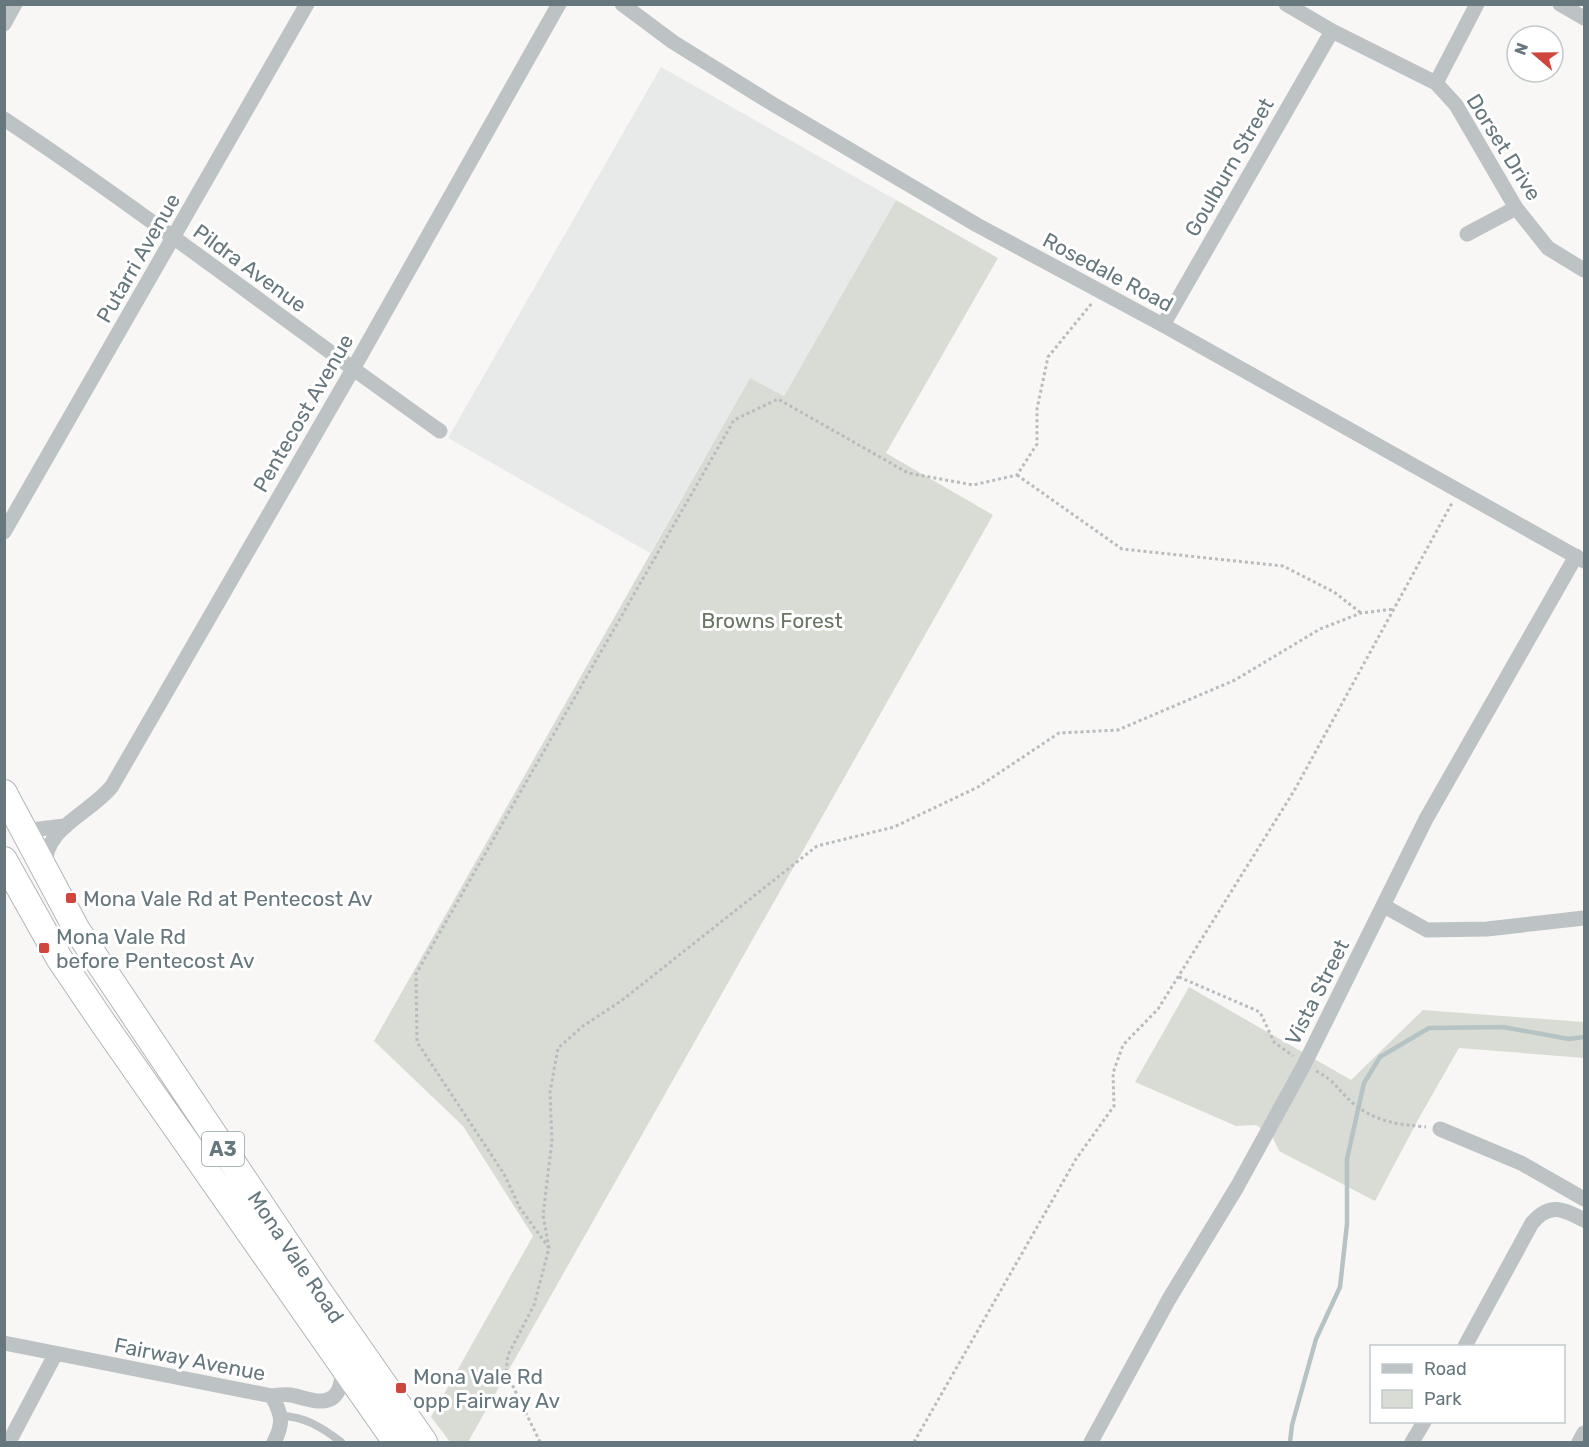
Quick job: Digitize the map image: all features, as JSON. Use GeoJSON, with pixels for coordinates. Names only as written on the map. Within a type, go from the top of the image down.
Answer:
{"type":"FeatureCollection","features":[{"type":"Feature","properties":{"kind":"highway","name":"Mona Vale Road"},"geometry":{"type":"LineString","coordinates":[[4,793],[22,855],[59,957],[396,1443]]}},
{"type":"Feature","properties":{"kind":"highway","name":"Mona Vale Road"},"geometry":{"type":"LineString","coordinates":[[22,855],[76,930],[318,1290],[424,1443]]}},
{"type":"Feature","properties":{"kind":"street"},"geometry":{"type":"LineString","coordinates":[[4,24],[15,4]]}},
{"type":"Feature","properties":{"kind":"street","name":"Putarri Avenue"},"geometry":{"type":"LineString","coordinates":[[4,532],[307,4]]}},
{"type":"Feature","properties":{"kind":"street","name":"Pentecost Avenue"},"geometry":{"type":"LineString","coordinates":[[22,855],[93,806],[112,786],[353,369],[559,4]]}},
{"type":"Feature","properties":{"kind":"street","name":"Rosedale Road"},"geometry":{"type":"LineString","coordinates":[[622,4],[672,42],[976,225],[1162,325],[1580,559]]}},
{"type":"Feature","properties":{"kind":"street","name":"Dorset Drive"},"geometry":{"type":"LineString","coordinates":[[1286,4],[1332,31],[1436,83],[1456,105],[1516,208],[1548,248],[1584,270]]}},
{"type":"Feature","properties":{"kind":"street"},"geometry":{"type":"LineString","coordinates":[[1436,83],[1478,4]]}},
{"type":"Feature","properties":{"kind":"street"},"geometry":{"type":"LineString","coordinates":[[1560,4],[1584,18]]}},
{"type":"Feature","properties":{"kind":"street","name":"Goulburn Street"},"geometry":{"type":"LineString","coordinates":[[1162,325],[1332,31]]}},
{"type":"Feature","properties":{"kind":"street","name":"Pildra Avenue"},"geometry":{"type":"LineString","coordinates":[[4,119],[82,171],[440,431]]}},
{"type":"Feature","properties":{"kind":"street"},"geometry":{"type":"LineString","coordinates":[[1467,234],[1516,208]]}},
{"type":"Feature","properties":{"kind":"street","name":"Vista Street"},"geometry":{"type":"LineString","coordinates":[[1091,1443],[1168,1299],[1237,1187],[1304,1065],[1426,819],[1580,559]]}},
{"type":"Feature","properties":{"kind":"street","name":"Pentecost Avenue"},"geometry":{"type":"LineString","coordinates":[[22,855],[47,848],[64,826]]}},
{"type":"Feature","properties":{"kind":"street"},"geometry":{"type":"LineString","coordinates":[[1384,906],[1428,930],[1487,928],[1584,918]]}},
{"type":"Feature","properties":{"kind":"street"},"geometry":{"type":"LineString","coordinates":[[1440,1129],[1521,1162],[1584,1199]]}},
{"type":"Feature","properties":{"kind":"street"},"geometry":{"type":"LineString","coordinates":[[1466,1345],[1532,1223],[1538,1216],[1555,1209],[1563,1209],[1584,1220]]}},
{"type":"Feature","properties":{"kind":"street","name":"Fairway Avenue"},"geometry":{"type":"LineString","coordinates":[[4,1343],[55,1355],[272,1396],[288,1395],[321,1402],[337,1393],[343,1365]]}},
{"type":"Feature","properties":{"kind":"street"},"geometry":{"type":"LineString","coordinates":[[9,1443],[55,1355]]}},
{"type":"Feature","properties":{"kind":"street"},"geometry":{"type":"LineString","coordinates":[[272,1396],[281,1416],[281,1430],[274,1443]]}},
{"type":"Feature","properties":{"kind":"street"},"geometry":{"type":"LineString","coordinates":[[1412,1443],[1423,1423]]}},
{"type":"Feature","properties":{"kind":"street"},"geometry":{"type":"LineString","coordinates":[[1579,1443],[1584,1433]]}},
{"type":"Feature","properties":{"kind":"lane"},"geometry":{"type":"LineString","coordinates":[[281,1416],[295,1416],[326,1431],[341,1443]]}},
{"type":"Feature","properties":{"kind":"path"},"geometry":{"type":"LineString","coordinates":[[549,1248],[520,1208],[504,1174],[417,1042],[416,974],[735,420],[778,399],[908,473],[973,485],[1017,475],[1037,444],[1037,410],[1048,357],[1102,292]]}},
{"type":"Feature","properties":{"kind":"path"},"geometry":{"type":"LineString","coordinates":[[1017,475],[1122,549],[1283,566],[1334,592],[1361,613]]}},
{"type":"Feature","properties":{"kind":"path"},"geometry":{"type":"LineString","coordinates":[[914,1443],[1076,1159],[1114,1106],[1113,1073],[1123,1045],[1158,1010],[1294,791],[1459,492]]}},
{"type":"Feature","properties":{"kind":"path"},"geometry":{"type":"LineString","coordinates":[[540,1443],[506,1372],[508,1354],[534,1305],[549,1248],[543,1215],[552,1141],[550,1092],[558,1048],[583,1026],[621,1001],[817,846],[894,826],[978,787],[1059,733],[1118,730],[1235,680],[1320,629],[1361,613],[1394,609]]}},
{"type":"Feature","properties":{"kind":"path"},"geometry":{"type":"LineString","coordinates":[[1179,977],[1260,1012],[1274,1041],[1304,1065],[1331,1078],[1355,1104],[1386,1123],[1440,1129]]}},
{"type":"Feature","properties":{"kind":"shaded area"},"geometry":{"type":"Polygon","coordinates":[[[661,67],[896,200],[784,396],[750,378],[650,553],[448,438],[661,67]]]}},
{"type":"Feature","properties":{"kind":"green space","name":"Browns Forest"},"geometry":{"type":"Polygon","coordinates":[[[896,200],[998,258],[886,453],[993,515],[468,1442],[450,1442],[431,1417],[533,1236],[463,1126],[374,1041],[750,378],[784,396],[896,200]]]}},
{"type":"Feature","properties":{"kind":"green space"},"geometry":{"type":"Polygon","coordinates":[[[1189,987],[1351,1080],[1423,1010],[1584,1022],[1584,1058],[1459,1048],[1375,1201],[1279,1151],[1272,1136],[1256,1125],[1236,1126],[1135,1082],[1189,987]]]}},
{"type":"Feature","properties":{"kind":"waterway"},"geometry":{"type":"LineString","coordinates":[[1290,1442],[1292,1425],[1316,1339],[1340,1287],[1347,1224],[1347,1159],[1364,1083],[1380,1057],[1429,1028],[1503,1027],[1569,1039],[1584,1037]]}},
{"type":"Feature","properties":{"kind":"place","name":"Mona Vale Rd at Pentecost Av"},"geometry":{"type":"Point","coordinates":[71,898]}},
{"type":"Feature","properties":{"kind":"place","name":"Mona Vale Rd before Pentecost Av"},"geometry":{"type":"Point","coordinates":[44,948]}},
{"type":"Feature","properties":{"kind":"place","name":"Mona Vale Rd opp Fairway Av"},"geometry":{"type":"Point","coordinates":[401,1388]}}]}
